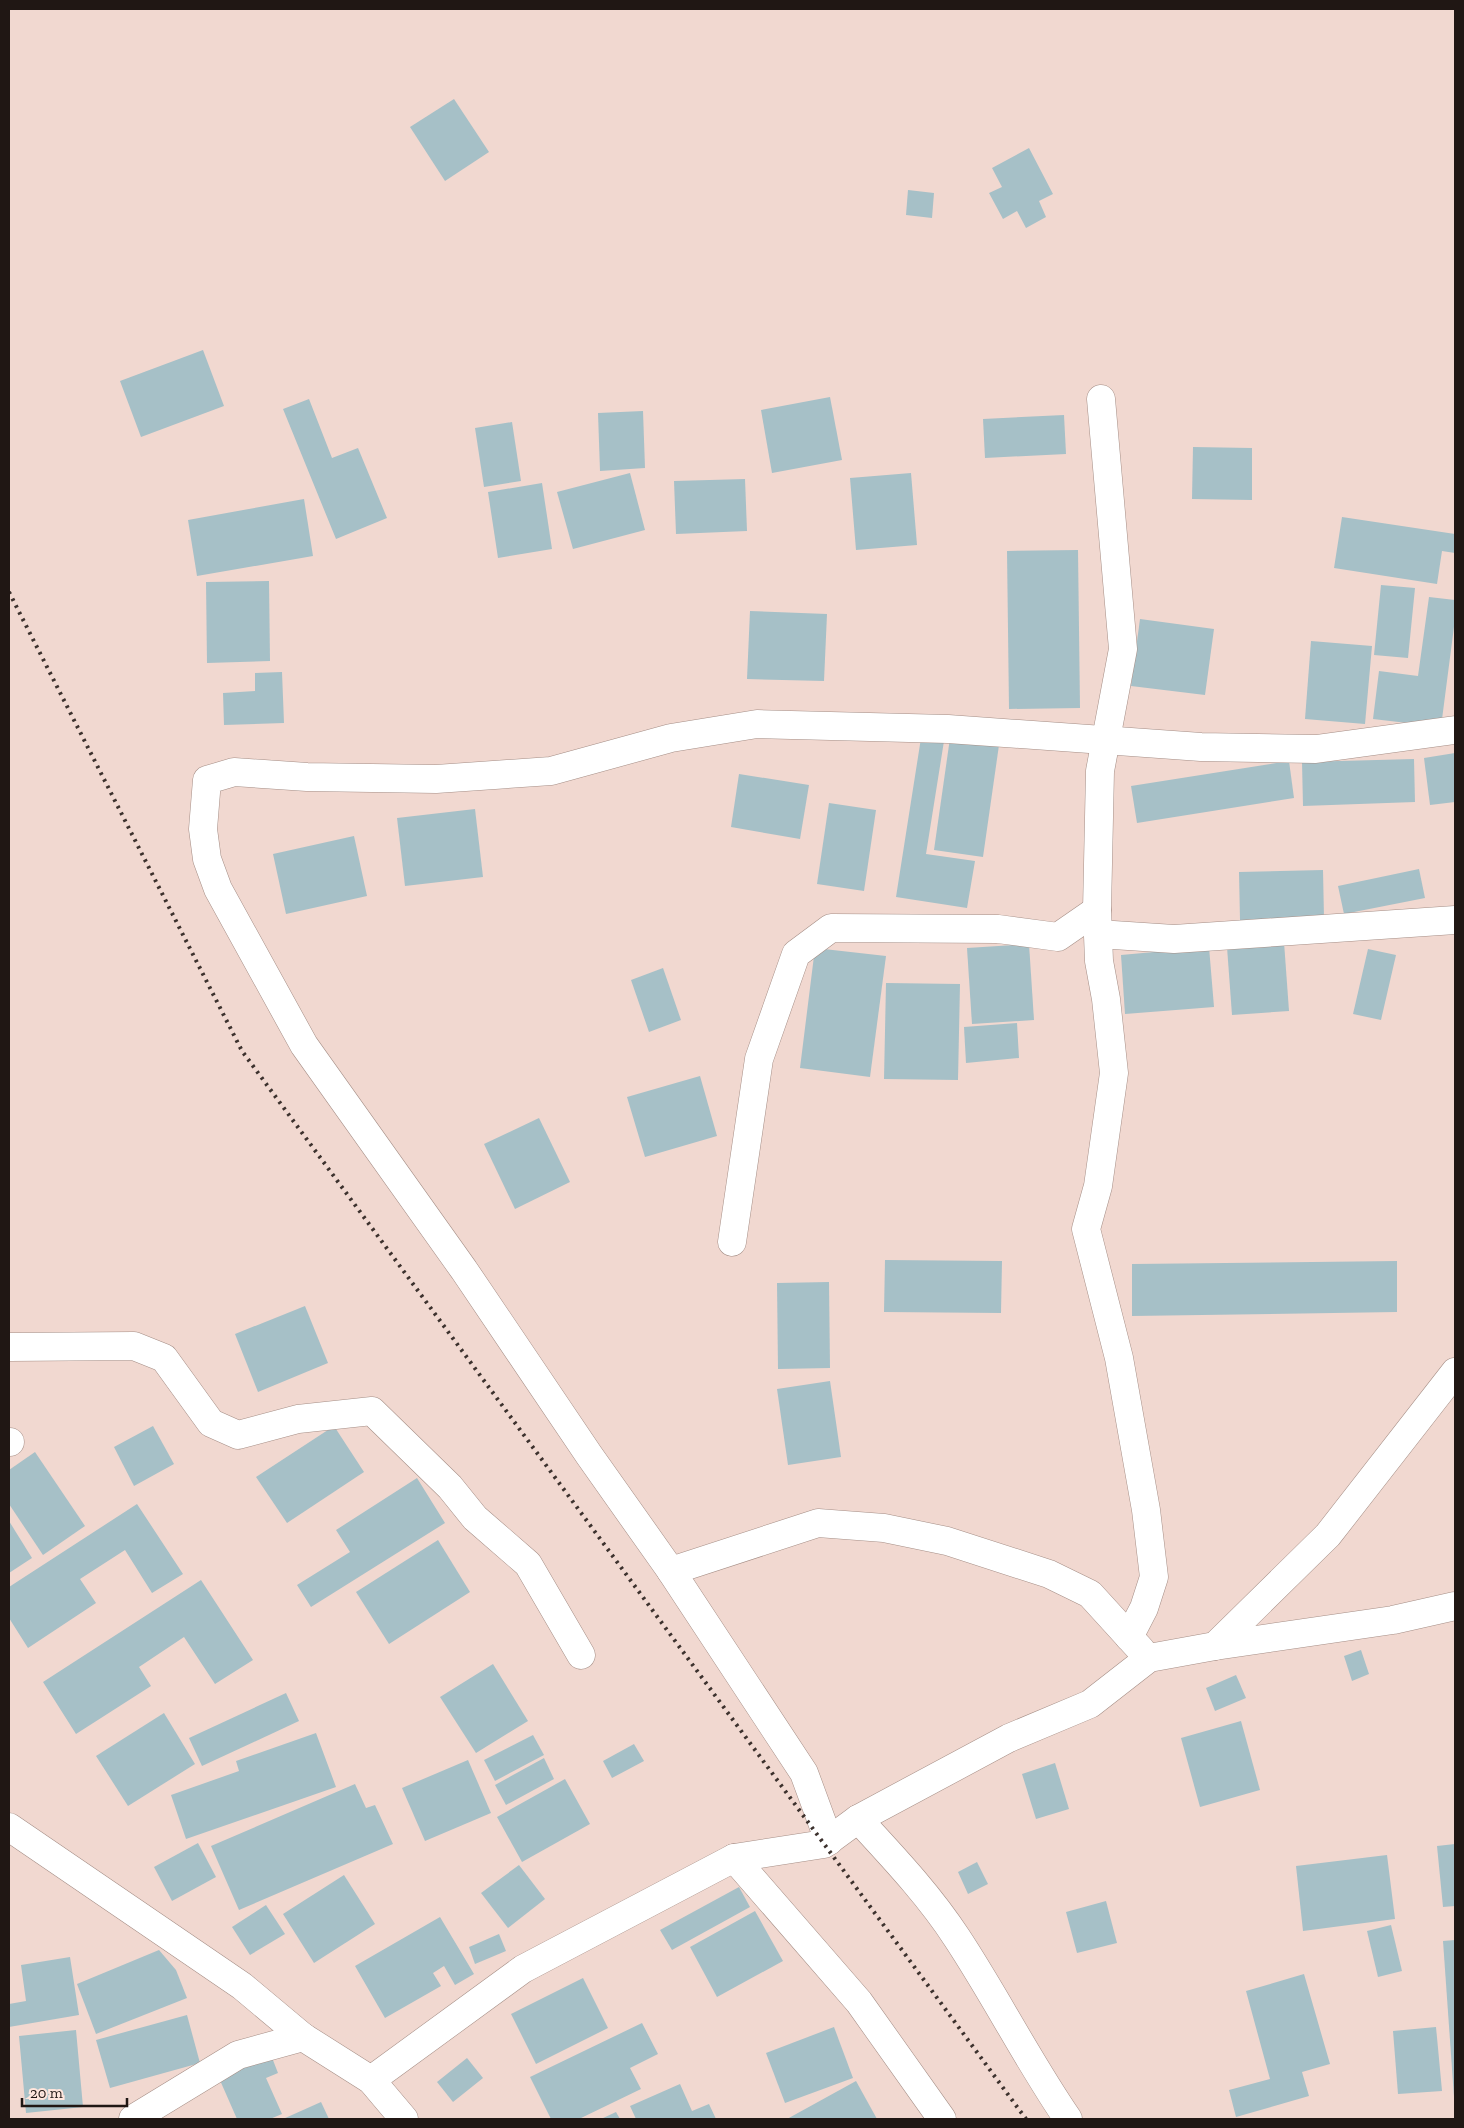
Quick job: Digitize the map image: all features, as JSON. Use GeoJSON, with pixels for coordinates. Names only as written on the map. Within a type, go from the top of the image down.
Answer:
{"type":"FeatureCollection","features":[{"type":"Feature","properties":{"kind":"street"},"geometry":{"type":"LineString","coordinates":[[1101,399],[1123,649],[1100,771],[1097,922],[1099,961],[1106,999],[1114,1072],[1098,1186],[1086,1228],[1119,1358],[1146,1510],[1154,1577],[1144,1608],[1129,1637]]}},
{"type":"Feature","properties":{"kind":"street"},"geometry":{"type":"LineString","coordinates":[[829,1841],[804,1773],[671,1571],[589,1455],[464,1270],[304,1045],[218,890],[207,859],[203,829],[207,780],[234,772],[307,777],[436,779],[551,771],[671,738],[757,724],[948,729],[1201,747],[1316,749],[1455,730]]}},
{"type":"Feature","properties":{"kind":"street"},"geometry":{"type":"LineString","coordinates":[[732,1242],[760,1059],[796,954],[831,928],[998,929],[1058,937],[1097,922],[1174,939],[1455,920]]}},
{"type":"Feature","properties":{"kind":"street"},"geometry":{"type":"LineString","coordinates":[[9,1347],[134,1346],[164,1358],[211,1422],[238,1435],[298,1419],[372,1411],[450,1487],[475,1518],[528,1564],[581,1655]]}},
{"type":"Feature","properties":{"kind":"street"},"geometry":{"type":"LineString","coordinates":[[1215,1646],[1328,1534],[1455,1372]]}},
{"type":"Feature","properties":{"kind":"street"},"geometry":{"type":"LineString","coordinates":[[671,1571],[818,1523],[884,1528],[947,1542],[1049,1574],[1090,1594],[1149,1658]]}},
{"type":"Feature","properties":{"kind":"street"},"geometry":{"type":"LineString","coordinates":[[371,2080],[523,1969],[734,1858],[824,1844],[858,1819],[1009,1738],[1090,1704],[1149,1658],[1215,1646],[1393,1620],[1455,1606]]}},
{"type":"Feature","properties":{"kind":"street"},"geometry":{"type":"LineString","coordinates":[[858,1819],[909,1874],[957,1937],[1049,2091],[1068,2119]]}},
{"type":"Feature","properties":{"kind":"street"},"geometry":{"type":"LineString","coordinates":[[9,1827],[242,1986],[303,2037],[371,2080],[404,2119]]}},
{"type":"Feature","properties":{"kind":"street"},"geometry":{"type":"LineString","coordinates":[[734,1858],[859,2002],[942,2119]]}},
{"type":"Feature","properties":{"kind":"street"},"geometry":{"type":"LineString","coordinates":[[133,2119],[238,2055],[303,2037]]}},
{"type":"Feature","properties":{"kind":"building"},"geometry":{"type":"Polygon","coordinates":[[[454,99],[489,152],[445,181],[410,127],[454,99]]]}},
{"type":"Feature","properties":{"kind":"building"},"geometry":{"type":"Polygon","coordinates":[[[1029,148],[1053,194],[1039,201],[1046,217],[1026,228],[1017,211],[1003,219],[989,193],[1002,187],[992,168],[1029,148]]]}},
{"type":"Feature","properties":{"kind":"building"},"geometry":{"type":"Polygon","coordinates":[[[908,190],[934,193],[932,218],[906,215],[908,190]]]}},
{"type":"Feature","properties":{"kind":"building"},"geometry":{"type":"Polygon","coordinates":[[[203,350],[224,406],[141,437],[120,381],[203,350]]]}},
{"type":"Feature","properties":{"kind":"building"},"geometry":{"type":"Polygon","coordinates":[[[830,397],[842,460],[772,473],[761,410],[830,397]]]}},
{"type":"Feature","properties":{"kind":"building"},"geometry":{"type":"Polygon","coordinates":[[[309,399],[332,458],[358,448],[387,518],[336,539],[283,409],[309,399]]]}},
{"type":"Feature","properties":{"kind":"building"},"geometry":{"type":"Polygon","coordinates":[[[643,411],[645,468],[600,471],[598,413],[643,411]]]}},
{"type":"Feature","properties":{"kind":"building"},"geometry":{"type":"Polygon","coordinates":[[[1064,415],[1066,454],[985,458],[983,419],[1064,415]]]}},
{"type":"Feature","properties":{"kind":"building"},"geometry":{"type":"Polygon","coordinates":[[[512,422],[521,481],[484,487],[475,428],[512,422]]]}},
{"type":"Feature","properties":{"kind":"building"},"geometry":{"type":"Polygon","coordinates":[[[1193,447],[1252,448],[1252,500],[1192,499],[1193,447]]]}},
{"type":"Feature","properties":{"kind":"building"},"geometry":{"type":"Polygon","coordinates":[[[630,473],[645,530],[573,549],[557,492],[630,473]]]}},
{"type":"Feature","properties":{"kind":"building"},"geometry":{"type":"Polygon","coordinates":[[[911,473],[917,545],[856,550],[850,478],[911,473]]]}},
{"type":"Feature","properties":{"kind":"building"},"geometry":{"type":"Polygon","coordinates":[[[745,479],[747,531],[676,534],[674,481],[745,479]]]}},
{"type":"Feature","properties":{"kind":"building"},"geometry":{"type":"Polygon","coordinates":[[[542,483],[552,549],[498,558],[488,492],[542,483]]]}},
{"type":"Feature","properties":{"kind":"building"},"geometry":{"type":"Polygon","coordinates":[[[304,499],[313,556],[197,576],[188,520],[304,499]]]}},
{"type":"Feature","properties":{"kind":"building"},"geometry":{"type":"Polygon","coordinates":[[[1342,517],[1455,534],[1455,553],[1442,551],[1437,584],[1334,568],[1342,517]]]}},
{"type":"Feature","properties":{"kind":"building"},"geometry":{"type":"Polygon","coordinates":[[[1078,550],[1080,708],[1009,709],[1007,551],[1078,550]]]}},
{"type":"Feature","properties":{"kind":"building"},"geometry":{"type":"Polygon","coordinates":[[[269,581],[270,661],[207,663],[206,582],[269,581]]]}},
{"type":"Feature","properties":{"kind":"building"},"geometry":{"type":"Polygon","coordinates":[[[1381,585],[1415,588],[1408,658],[1374,655],[1381,585]]]}},
{"type":"Feature","properties":{"kind":"building"},"geometry":{"type":"Polygon","coordinates":[[[1429,597],[1455,600],[1455,619],[1441,727],[1373,719],[1379,671],[1418,676],[1429,597]]]}},
{"type":"Feature","properties":{"kind":"building"},"geometry":{"type":"Polygon","coordinates":[[[750,611],[827,614],[824,681],[747,679],[750,611]]]}},
{"type":"Feature","properties":{"kind":"building"},"geometry":{"type":"Polygon","coordinates":[[[1140,619],[1214,629],[1205,695],[1131,686],[1140,619]]]}},
{"type":"Feature","properties":{"kind":"building"},"geometry":{"type":"Polygon","coordinates":[[[1311,641],[1372,646],[1365,724],[1305,719],[1311,641]]]}},
{"type":"Feature","properties":{"kind":"building"},"geometry":{"type":"Polygon","coordinates":[[[282,672],[284,723],[224,725],[223,693],[255,691],[255,673],[282,672]]]}},
{"type":"Feature","properties":{"kind":"building"},"geometry":{"type":"Polygon","coordinates":[[[921,738],[944,741],[926,854],[975,861],[967,908],[896,897],[921,738]]]}},
{"type":"Feature","properties":{"kind":"building"},"geometry":{"type":"Polygon","coordinates":[[[950,738],[999,745],[983,857],[934,850],[950,738]]]}},
{"type":"Feature","properties":{"kind":"building"},"geometry":{"type":"Polygon","coordinates":[[[1455,753],[1455,802],[1430,805],[1424,758],[1455,753]]]}},
{"type":"Feature","properties":{"kind":"building"},"geometry":{"type":"Polygon","coordinates":[[[1414,759],[1415,802],[1303,806],[1302,762],[1414,759]]]}},
{"type":"Feature","properties":{"kind":"building"},"geometry":{"type":"Polygon","coordinates":[[[1289,761],[1294,798],[1137,823],[1131,786],[1289,761]]]}},
{"type":"Feature","properties":{"kind":"building"},"geometry":{"type":"Polygon","coordinates":[[[739,774],[809,785],[800,839],[731,827],[739,774]]]}},
{"type":"Feature","properties":{"kind":"building"},"geometry":{"type":"Polygon","coordinates":[[[829,803],[876,810],[864,891],[817,884],[829,803]]]}},
{"type":"Feature","properties":{"kind":"building"},"geometry":{"type":"Polygon","coordinates":[[[475,809],[483,877],[405,886],[397,818],[475,809]]]}},
{"type":"Feature","properties":{"kind":"building"},"geometry":{"type":"Polygon","coordinates":[[[354,836],[367,896],[286,914],[273,854],[354,836]]]}},
{"type":"Feature","properties":{"kind":"building"},"geometry":{"type":"Polygon","coordinates":[[[1419,869],[1425,898],[1344,914],[1338,886],[1419,869]]]}},
{"type":"Feature","properties":{"kind":"building"},"geometry":{"type":"Polygon","coordinates":[[[1323,870],[1324,918],[1240,920],[1239,872],[1323,870]]]}},
{"type":"Feature","properties":{"kind":"building"},"geometry":{"type":"Polygon","coordinates":[[[1284,942],[1289,1011],[1232,1015],[1227,947],[1284,942]]]}},
{"type":"Feature","properties":{"kind":"building"},"geometry":{"type":"Polygon","coordinates":[[[1029,944],[1034,1020],[972,1024],[967,948],[1029,944]]]}},
{"type":"Feature","properties":{"kind":"building"},"geometry":{"type":"Polygon","coordinates":[[[1209,947],[1214,1007],[1125,1014],[1121,955],[1209,947]]]}},
{"type":"Feature","properties":{"kind":"building"},"geometry":{"type":"Polygon","coordinates":[[[815,948],[886,956],[870,1077],[800,1068],[815,948]]]}},
{"type":"Feature","properties":{"kind":"building"},"geometry":{"type":"Polygon","coordinates":[[[1368,949],[1396,955],[1381,1020],[1353,1014],[1368,949]]]}},
{"type":"Feature","properties":{"kind":"building"},"geometry":{"type":"Polygon","coordinates":[[[663,968],[681,1020],[649,1032],[631,980],[663,968]]]}},
{"type":"Feature","properties":{"kind":"building"},"geometry":{"type":"Polygon","coordinates":[[[886,983],[960,984],[958,1080],[884,1079],[886,983]]]}},
{"type":"Feature","properties":{"kind":"building"},"geometry":{"type":"Polygon","coordinates":[[[1017,1023],[1019,1058],[966,1063],[964,1027],[1017,1023]]]}},
{"type":"Feature","properties":{"kind":"building"},"geometry":{"type":"Polygon","coordinates":[[[700,1076],[717,1136],[645,1157],[627,1097],[700,1076]]]}},
{"type":"Feature","properties":{"kind":"building"},"geometry":{"type":"Polygon","coordinates":[[[539,1118],[570,1182],[515,1209],[484,1144],[539,1118]]]}},
{"type":"Feature","properties":{"kind":"building"},"geometry":{"type":"Polygon","coordinates":[[[885,1260],[1002,1261],[1001,1313],[884,1312],[885,1260]]]}},
{"type":"Feature","properties":{"kind":"building"},"geometry":{"type":"Polygon","coordinates":[[[1397,1261],[1397,1312],[1132,1316],[1132,1264],[1397,1261]]]}},
{"type":"Feature","properties":{"kind":"building"},"geometry":{"type":"Polygon","coordinates":[[[829,1282],[830,1368],[778,1369],[777,1283],[829,1282]]]}},
{"type":"Feature","properties":{"kind":"building"},"geometry":{"type":"Polygon","coordinates":[[[305,1306],[328,1363],[258,1392],[235,1334],[305,1306]]]}},
{"type":"Feature","properties":{"kind":"building"},"geometry":{"type":"Polygon","coordinates":[[[830,1381],[841,1457],[788,1465],[777,1389],[830,1381]]]}},
{"type":"Feature","properties":{"kind":"building"},"geometry":{"type":"Polygon","coordinates":[[[153,1426],[174,1464],[134,1486],[114,1447],[153,1426]]]}},
{"type":"Feature","properties":{"kind":"building"},"geometry":{"type":"Polygon","coordinates":[[[334,1426],[364,1472],[287,1523],[256,1477],[334,1426]]]}},
{"type":"Feature","properties":{"kind":"building"},"geometry":{"type":"Polygon","coordinates":[[[35,1452],[85,1526],[43,1555],[9,1504],[9,1470],[35,1452]]]}},
{"type":"Feature","properties":{"kind":"building"},"geometry":{"type":"Polygon","coordinates":[[[417,1478],[445,1523],[311,1607],[297,1585],[350,1552],[336,1530],[417,1478]]]}},
{"type":"Feature","properties":{"kind":"building"},"geometry":{"type":"Polygon","coordinates":[[[137,1504],[183,1574],[152,1593],[125,1550],[80,1579],[96,1603],[28,1648],[9,1618],[9,1587],[137,1504]]]}},
{"type":"Feature","properties":{"kind":"building"},"geometry":{"type":"Polygon","coordinates":[[[9,1521],[32,1558],[9,1573],[9,1521]]]}},
{"type":"Feature","properties":{"kind":"building"},"geometry":{"type":"Polygon","coordinates":[[[438,1540],[470,1592],[389,1644],[356,1592],[438,1540]]]}},
{"type":"Feature","properties":{"kind":"building"},"geometry":{"type":"Polygon","coordinates":[[[201,1580],[253,1660],[215,1684],[184,1637],[139,1667],[151,1686],[76,1734],[43,1682],[201,1580]]]}},
{"type":"Feature","properties":{"kind":"building"},"geometry":{"type":"Polygon","coordinates":[[[1361,1650],[1369,1674],[1352,1681],[1344,1656],[1361,1650]]]}},
{"type":"Feature","properties":{"kind":"building"},"geometry":{"type":"Polygon","coordinates":[[[493,1664],[528,1721],[476,1753],[440,1697],[493,1664]]]}},
{"type":"Feature","properties":{"kind":"building"},"geometry":{"type":"Polygon","coordinates":[[[1236,1675],[1246,1698],[1215,1711],[1206,1688],[1236,1675]]]}},
{"type":"Feature","properties":{"kind":"building"},"geometry":{"type":"Polygon","coordinates":[[[286,1693],[299,1721],[202,1766],[189,1738],[286,1693]]]}},
{"type":"Feature","properties":{"kind":"building"},"geometry":{"type":"Polygon","coordinates":[[[164,1713],[195,1764],[128,1806],[96,1756],[164,1713]]]}},
{"type":"Feature","properties":{"kind":"building"},"geometry":{"type":"Polygon","coordinates":[[[1241,1721],[1260,1790],[1200,1807],[1181,1738],[1241,1721]]]}},
{"type":"Feature","properties":{"kind":"building"},"geometry":{"type":"Polygon","coordinates":[[[316,1733],[336,1787],[186,1839],[171,1795],[239,1771],[236,1761],[316,1733]]]}},
{"type":"Feature","properties":{"kind":"building"},"geometry":{"type":"Polygon","coordinates":[[[533,1735],[544,1755],[495,1781],[484,1760],[533,1735]]]}},
{"type":"Feature","properties":{"kind":"building"},"geometry":{"type":"Polygon","coordinates":[[[634,1744],[644,1761],[612,1778],[603,1761],[634,1744]]]}},
{"type":"Feature","properties":{"kind":"building"},"geometry":{"type":"Polygon","coordinates":[[[544,1758],[554,1779],[506,1805],[495,1785],[544,1758]]]}},
{"type":"Feature","properties":{"kind":"building"},"geometry":{"type":"Polygon","coordinates":[[[468,1760],[491,1813],[425,1841],[402,1788],[468,1760]]]}},
{"type":"Feature","properties":{"kind":"building"},"geometry":{"type":"Polygon","coordinates":[[[1055,1763],[1069,1809],[1036,1819],[1022,1774],[1055,1763]]]}},
{"type":"Feature","properties":{"kind":"building"},"geometry":{"type":"Polygon","coordinates":[[[565,1779],[590,1824],[522,1862],[497,1817],[565,1779]]]}},
{"type":"Feature","properties":{"kind":"building"},"geometry":{"type":"Polygon","coordinates":[[[355,1784],[366,1808],[375,1805],[393,1844],[239,1910],[211,1846],[355,1784]]]}},
{"type":"Feature","properties":{"kind":"building"},"geometry":{"type":"Polygon","coordinates":[[[198,1843],[216,1877],[172,1901],[154,1867],[198,1843]]]}},
{"type":"Feature","properties":{"kind":"building"},"geometry":{"type":"Polygon","coordinates":[[[1455,1844],[1455,1906],[1443,1907],[1437,1846],[1455,1844]]]}},
{"type":"Feature","properties":{"kind":"building"},"geometry":{"type":"Polygon","coordinates":[[[1387,1855],[1395,1919],[1303,1931],[1296,1866],[1387,1855]]]}},
{"type":"Feature","properties":{"kind":"building"},"geometry":{"type":"Polygon","coordinates":[[[977,1862],[988,1884],[968,1894],[958,1872],[977,1862]]]}},
{"type":"Feature","properties":{"kind":"building"},"geometry":{"type":"Polygon","coordinates":[[[519,1865],[545,1899],[508,1928],[481,1893],[519,1865]]]}},
{"type":"Feature","properties":{"kind":"building"},"geometry":{"type":"Polygon","coordinates":[[[344,1875],[375,1924],[314,1963],[283,1914],[344,1875]]]}},
{"type":"Feature","properties":{"kind":"building"},"geometry":{"type":"Polygon","coordinates":[[[739,1887],[750,1907],[672,1950],[660,1930],[739,1887]]]}},
{"type":"Feature","properties":{"kind":"building"},"geometry":{"type":"Polygon","coordinates":[[[1106,1901],[1117,1943],[1077,1953],[1066,1912],[1106,1901]]]}},
{"type":"Feature","properties":{"kind":"building"},"geometry":{"type":"Polygon","coordinates":[[[266,1905],[285,1934],[250,1955],[232,1927],[266,1905]]]}},
{"type":"Feature","properties":{"kind":"building"},"geometry":{"type":"Polygon","coordinates":[[[755,1911],[783,1961],[717,1997],[690,1947],[755,1911]]]}},
{"type":"Feature","properties":{"kind":"building"},"geometry":{"type":"Polygon","coordinates":[[[440,1917],[474,1974],[455,1985],[444,1966],[433,1973],[441,1986],[385,2018],[355,1966],[440,1917]]]}},
{"type":"Feature","properties":{"kind":"building"},"geometry":{"type":"Polygon","coordinates":[[[1391,1925],[1402,1971],[1378,1977],[1367,1931],[1391,1925]]]}},
{"type":"Feature","properties":{"kind":"building"},"geometry":{"type":"Polygon","coordinates":[[[499,1934],[506,1951],[475,1964],[469,1947],[499,1934]]]}},
{"type":"Feature","properties":{"kind":"building"},"geometry":{"type":"Polygon","coordinates":[[[1455,1940],[1455,2097],[1454,2097],[1443,1941],[1455,1940]]]}},
{"type":"Feature","properties":{"kind":"building"},"geometry":{"type":"Polygon","coordinates":[[[159,1950],[176,1970],[187,1998],[96,2034],[77,1984],[159,1950]]]}},
{"type":"Feature","properties":{"kind":"building"},"geometry":{"type":"Polygon","coordinates":[[[70,1957],[79,2015],[9,2027],[9,2004],[26,2001],[21,1965],[70,1957]]]}},
{"type":"Feature","properties":{"kind":"building"},"geometry":{"type":"Polygon","coordinates":[[[1304,1974],[1330,2064],[1302,2072],[1309,2096],[1236,2117],[1229,2090],[1270,2079],[1246,1991],[1304,1974]]]}},
{"type":"Feature","properties":{"kind":"building"},"geometry":{"type":"Polygon","coordinates":[[[583,1978],[608,2028],[536,2064],[511,2014],[583,1978]]]}},
{"type":"Feature","properties":{"kind":"building"},"geometry":{"type":"Polygon","coordinates":[[[187,2015],[200,2063],[110,2088],[96,2040],[187,2015]]]}},
{"type":"Feature","properties":{"kind":"building"},"geometry":{"type":"Polygon","coordinates":[[[642,2023],[658,2054],[630,2068],[641,2089],[579,2119],[551,2119],[530,2077],[642,2023]]]}},
{"type":"Feature","properties":{"kind":"building"},"geometry":{"type":"Polygon","coordinates":[[[834,2027],[853,2078],[785,2103],[766,2053],[834,2027]]]}},
{"type":"Feature","properties":{"kind":"building"},"geometry":{"type":"Polygon","coordinates":[[[1436,2027],[1442,2091],[1398,2094],[1393,2031],[1436,2027]]]}},
{"type":"Feature","properties":{"kind":"building"},"geometry":{"type":"Polygon","coordinates":[[[76,2030],[83,2107],[26,2113],[19,2036],[76,2030]]]}},
{"type":"Feature","properties":{"kind":"building"},"geometry":{"type":"Polygon","coordinates":[[[271,2055],[278,2073],[266,2078],[282,2114],[270,2119],[237,2119],[219,2078],[271,2055]]]}},
{"type":"Feature","properties":{"kind":"building"},"geometry":{"type":"Polygon","coordinates":[[[467,2058],[483,2078],[453,2102],[437,2082],[467,2058]]]}},
{"type":"Feature","properties":{"kind":"building"},"geometry":{"type":"Polygon","coordinates":[[[856,2081],[877,2119],[787,2119],[856,2081]]]}},
{"type":"Feature","properties":{"kind":"building"},"geometry":{"type":"Polygon","coordinates":[[[680,2084],[692,2111],[709,2104],[716,2119],[636,2119],[630,2106],[680,2084]]]}},
{"type":"Feature","properties":{"kind":"building"},"geometry":{"type":"Polygon","coordinates":[[[321,2102],[329,2119],[283,2119],[321,2102]]]}},
{"type":"Feature","properties":{"kind":"building"},"geometry":{"type":"Polygon","coordinates":[[[616,2112],[620,2119],[601,2119],[616,2112]]]}},
{"type":"Feature","properties":{"kind":"railway"},"geometry":{"type":"LineString","coordinates":[[9,592],[242,1051],[1026,2119]]}}]}
